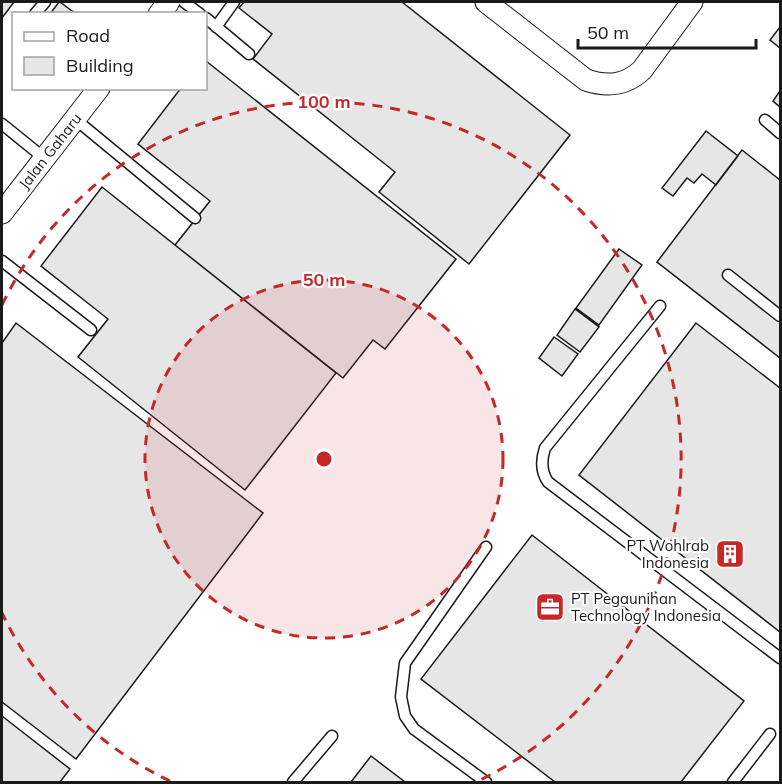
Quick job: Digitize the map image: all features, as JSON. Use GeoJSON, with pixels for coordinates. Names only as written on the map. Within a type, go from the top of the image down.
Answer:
{"type":"FeatureCollection","features":[{"type":"Feature","properties":{"kind":"street"},"geometry":{"type":"LineString","coordinates":[[486,2],[586,80],[600,85],[631,80],[642,70],[692,2]]}},
{"type":"Feature","properties":{"kind":"street","name":"Jalan Gaharu"},"geometry":{"type":"LineString","coordinates":[[2,213],[97,90]]}},
{"type":"Feature","properties":{"kind":"lane"},"geometry":{"type":"LineString","coordinates":[[184,2],[197,12]]}},
{"type":"Feature","properties":{"kind":"lane"},"geometry":{"type":"LineString","coordinates":[[216,27],[234,2]]}},
{"type":"Feature","properties":{"kind":"lane"},"geometry":{"type":"LineString","coordinates":[[207,19],[249,54]]}},
{"type":"Feature","properties":{"kind":"lane"},"geometry":{"type":"LineString","coordinates":[[75,119],[195,218]]}},
{"type":"Feature","properties":{"kind":"lane"},"geometry":{"type":"LineString","coordinates":[[765,120],[780,133]]}},
{"type":"Feature","properties":{"kind":"lane"},"geometry":{"type":"LineString","coordinates":[[2,124],[44,158]]}},
{"type":"Feature","properties":{"kind":"lane"},"geometry":{"type":"LineString","coordinates":[[2,261],[90,330]]}},
{"type":"Feature","properties":{"kind":"lane"},"geometry":{"type":"LineString","coordinates":[[728,275],[780,316]]}},
{"type":"Feature","properties":{"kind":"lane"},"geometry":{"type":"LineString","coordinates":[[660,306],[545,448],[542,457],[544,477],[780,658]]}},
{"type":"Feature","properties":{"kind":"lane"},"geometry":{"type":"LineString","coordinates":[[486,548],[405,663],[401,678],[401,697],[405,716],[414,729],[486,783]]}},
{"type":"Feature","properties":{"kind":"lane"},"geometry":{"type":"LineString","coordinates":[[733,783],[770,734]]}},
{"type":"Feature","properties":{"kind":"lane"},"geometry":{"type":"LineString","coordinates":[[293,783],[332,735]]}},
{"type":"Feature","properties":{"kind":"building"},"geometry":{"type":"Polygon","coordinates":[[[2,2],[14,2],[2,18],[2,2]]]}},
{"type":"Feature","properties":{"kind":"building"},"geometry":{"type":"Polygon","coordinates":[[[60,2],[73,12],[52,12],[60,2]]]}},
{"type":"Feature","properties":{"kind":"building"},"geometry":{"type":"Polygon","coordinates":[[[244,2],[402,2],[570,135],[469,264],[379,192],[395,172],[253,59],[272,34],[239,8],[244,2]]]}},
{"type":"Feature","properties":{"kind":"building"},"geometry":{"type":"Polygon","coordinates":[[[780,27],[780,48],[770,40],[780,27]]]}},
{"type":"Feature","properties":{"kind":"building"},"geometry":{"type":"Polygon","coordinates":[[[207,62],[456,259],[385,349],[373,340],[343,378],[175,245],[210,201],[138,144],[179,90],[207,90],[207,62]]]}},
{"type":"Feature","properties":{"kind":"building"},"geometry":{"type":"Polygon","coordinates":[[[780,91],[780,107],[773,101],[780,91]]]}},
{"type":"Feature","properties":{"kind":"building"},"geometry":{"type":"Polygon","coordinates":[[[706,131],[738,156],[716,185],[702,174],[694,183],[687,178],[673,196],[662,188],[706,131]]]}},
{"type":"Feature","properties":{"kind":"building"},"geometry":{"type":"Polygon","coordinates":[[[742,150],[780,180],[780,358],[657,262],[742,150]]]}},
{"type":"Feature","properties":{"kind":"building"},"geometry":{"type":"Polygon","coordinates":[[[102,187],[336,373],[245,490],[78,357],[108,319],[41,266],[102,187]]]}},
{"type":"Feature","properties":{"kind":"building"},"geometry":{"type":"Polygon","coordinates":[[[619,249],[642,265],[599,325],[576,308],[619,249]]]}},
{"type":"Feature","properties":{"kind":"building"},"geometry":{"type":"Polygon","coordinates":[[[575,309],[599,327],[580,352],[557,335],[575,309]]]}},
{"type":"Feature","properties":{"kind":"building"},"geometry":{"type":"Polygon","coordinates":[[[16,323],[263,513],[76,759],[2,702],[2,343],[16,323]]]}},
{"type":"Feature","properties":{"kind":"building","name":"PT Wohlrab Indonesia"},"geometry":{"type":"Polygon","coordinates":[[[696,323],[780,388],[780,632],[579,475],[696,323]]]}},
{"type":"Feature","properties":{"kind":"building"},"geometry":{"type":"Polygon","coordinates":[[[554,337],[578,354],[562,376],[539,358],[554,337]]]}},
{"type":"Feature","properties":{"kind":"building","name":"PT Pegaunihan Technology Indonesia"},"geometry":{"type":"Polygon","coordinates":[[[532,535],[744,701],[681,782],[555,782],[421,679],[532,535]]]}},
{"type":"Feature","properties":{"kind":"building"},"geometry":{"type":"Polygon","coordinates":[[[2,716],[70,769],[60,782],[2,782],[2,716]]]}},
{"type":"Feature","properties":{"kind":"building"},"geometry":{"type":"Polygon","coordinates":[[[371,756],[405,782],[351,782],[371,756]]]}},
{"type":"Feature","properties":{"kind":"place","name":"PT Wohlrab Indonesia"},"geometry":{"type":"Point","coordinates":[730,554]}},
{"type":"Feature","properties":{"kind":"place","name":"PT Pegaunihan Technology Indonesia"},"geometry":{"type":"Point","coordinates":[550,607]}}]}
